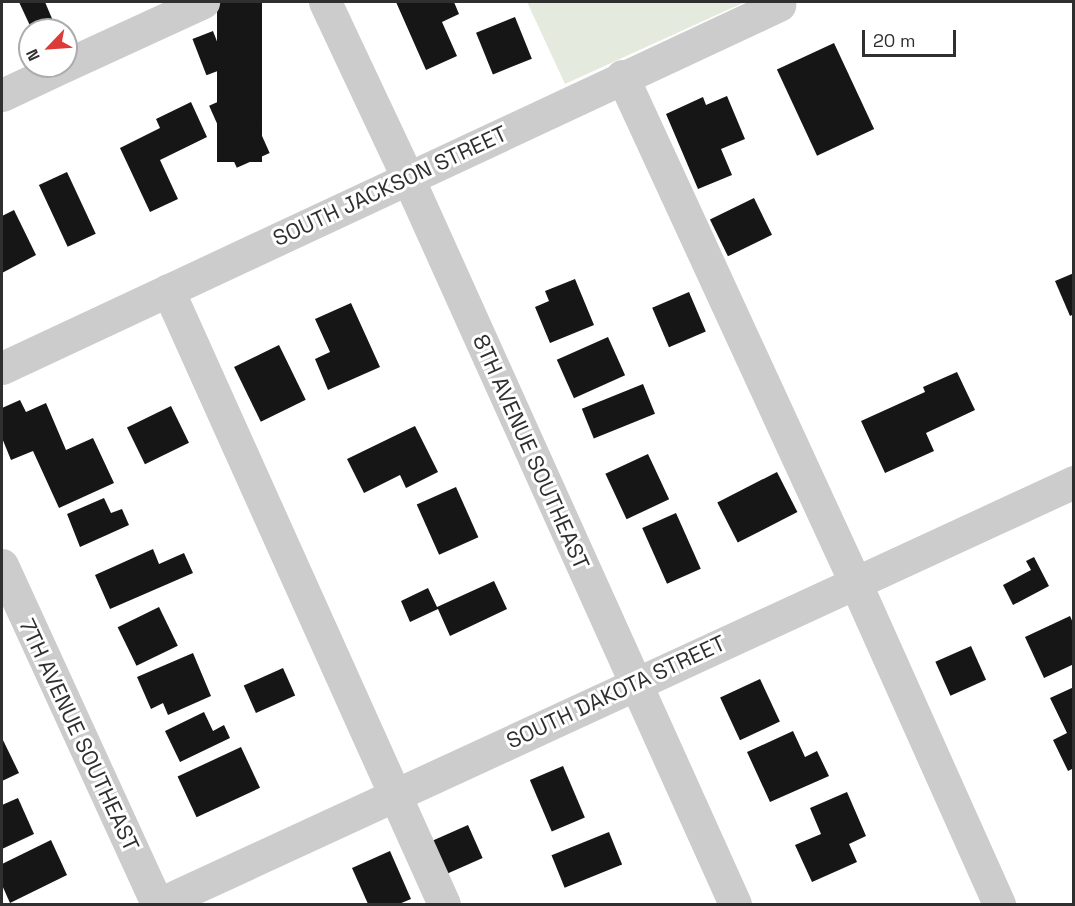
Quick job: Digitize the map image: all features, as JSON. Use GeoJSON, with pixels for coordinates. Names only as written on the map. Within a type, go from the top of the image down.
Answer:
{"type":"FeatureCollection","features":[{"type":"Feature","properties":{"kind":"street"},"geometry":{"type":"LineString","coordinates":[[78,60],[203,2]]}},
{"type":"Feature","properties":{"kind":"street","name":"8TH AVENUE SOUTHEAST"},"geometry":{"type":"LineString","coordinates":[[325,2],[408,178],[735,904]]}},
{"type":"Feature","properties":{"kind":"street","name":"SOUTH JACKSON STREET"},"geometry":{"type":"LineString","coordinates":[[2,368],[622,76],[779,5]]}},
{"type":"Feature","properties":{"kind":"street"},"geometry":{"type":"LineString","coordinates":[[622,76],[855,582],[999,904]]}},
{"type":"Feature","properties":{"kind":"street"},"geometry":{"type":"LineString","coordinates":[[2,95],[39,78]]}},
{"type":"Feature","properties":{"kind":"street"},"geometry":{"type":"LineString","coordinates":[[168,290],[444,904]]}},
{"type":"Feature","properties":{"kind":"street","name":"SOUTH DAKOTA STREET"},"geometry":{"type":"LineString","coordinates":[[158,904],[1074,482]]}},
{"type":"Feature","properties":{"kind":"street","name":"7TH AVENUE SOUTHEAST"},"geometry":{"type":"LineString","coordinates":[[2,565],[158,904]]}},
{"type":"Feature","properties":{"kind":"shaded area"},"geometry":{"type":"Polygon","coordinates":[[[527,2],[745,2],[565,84],[527,2]]]}},
{"type":"Feature","properties":{"kind":"building"},"geometry":{"type":"Polygon","coordinates":[[[19,2],[45,2],[52,18],[26,18],[19,2]]]}},
{"type":"Feature","properties":{"kind":"building"},"geometry":{"type":"Polygon","coordinates":[[[217,2],[262,2],[262,162],[217,162],[217,2]]]}},
{"type":"Feature","properties":{"kind":"building"},"geometry":{"type":"Polygon","coordinates":[[[396,2],[454,2],[459,14],[442,22],[457,56],[426,70],[396,2]]]}},
{"type":"Feature","properties":{"kind":"building"},"geometry":{"type":"Polygon","coordinates":[[[515,17],[532,59],[493,74],[476,33],[515,17]]]}},
{"type":"Feature","properties":{"kind":"building"},"geometry":{"type":"Polygon","coordinates":[[[213,31],[227,67],[206,75],[192,39],[213,31]]]}},
{"type":"Feature","properties":{"kind":"building"},"geometry":{"type":"Polygon","coordinates":[[[834,43],[874,129],[817,156],[777,70],[834,43]]]}},
{"type":"Feature","properties":{"kind":"building"},"geometry":{"type":"Polygon","coordinates":[[[242,91],[270,153],[237,168],[209,106],[242,91]]]}},
{"type":"Feature","properties":{"kind":"building"},"geometry":{"type":"Polygon","coordinates":[[[727,96],[745,139],[721,149],[732,175],[698,189],[666,114],[703,97],[706,105],[727,96]]]}},
{"type":"Feature","properties":{"kind":"building"},"geometry":{"type":"Polygon","coordinates":[[[191,102],[207,137],[160,160],[178,199],[150,212],[120,148],[160,128],[156,119],[191,102]]]}},
{"type":"Feature","properties":{"kind":"building"},"geometry":{"type":"Polygon","coordinates":[[[67,172],[96,234],[68,247],[39,185],[67,172]]]}},
{"type":"Feature","properties":{"kind":"building"},"geometry":{"type":"Polygon","coordinates":[[[754,198],[772,235],[728,256],[710,219],[754,198]]]}},
{"type":"Feature","properties":{"kind":"building"},"geometry":{"type":"Polygon","coordinates":[[[14,210],[36,255],[2,273],[2,216],[14,210]]]}},
{"type":"Feature","properties":{"kind":"building"},"geometry":{"type":"Polygon","coordinates":[[[1074,273],[1074,314],[1070,316],[1055,281],[1074,273]]]}},
{"type":"Feature","properties":{"kind":"building"},"geometry":{"type":"Polygon","coordinates":[[[575,279],[594,325],[550,343],[535,307],[549,301],[545,291],[575,279]]]}},
{"type":"Feature","properties":{"kind":"building"},"geometry":{"type":"Polygon","coordinates":[[[689,292],[706,332],[669,347],[652,308],[689,292]]]}},
{"type":"Feature","properties":{"kind":"building"},"geometry":{"type":"Polygon","coordinates":[[[351,303],[380,367],[328,390],[315,359],[330,352],[315,319],[351,303]]]}},
{"type":"Feature","properties":{"kind":"building"},"geometry":{"type":"Polygon","coordinates":[[[608,337],[625,375],[574,398],[557,360],[608,337]]]}},
{"type":"Feature","properties":{"kind":"building"},"geometry":{"type":"Polygon","coordinates":[[[279,345],[306,400],[261,422],[234,367],[279,345]]]}},
{"type":"Feature","properties":{"kind":"building"},"geometry":{"type":"Polygon","coordinates":[[[957,372],[975,410],[926,433],[934,451],[885,473],[861,421],[925,392],[923,387],[957,372]]]}},
{"type":"Feature","properties":{"kind":"building"},"geometry":{"type":"Polygon","coordinates":[[[643,384],[655,414],[594,438],[582,409],[643,384]]]}},
{"type":"Feature","properties":{"kind":"building"},"geometry":{"type":"Polygon","coordinates":[[[20,400],[26,412],[46,403],[66,450],[93,438],[114,483],[59,508],[33,451],[11,460],[2,438],[2,408],[20,400]]]}},
{"type":"Feature","properties":{"kind":"building"},"geometry":{"type":"Polygon","coordinates":[[[171,406],[189,443],[145,464],[127,427],[171,406]]]}},
{"type":"Feature","properties":{"kind":"building"},"geometry":{"type":"Polygon","coordinates":[[[415,426],[438,472],[406,488],[400,475],[364,493],[347,459],[415,426]]]}},
{"type":"Feature","properties":{"kind":"building"},"geometry":{"type":"Polygon","coordinates":[[[648,454],[669,499],[627,519],[605,474],[648,454]]]}},
{"type":"Feature","properties":{"kind":"building"},"geometry":{"type":"Polygon","coordinates":[[[777,472],[797,512],[738,543],[717,502],[777,472]]]}},
{"type":"Feature","properties":{"kind":"building"},"geometry":{"type":"Polygon","coordinates":[[[456,487],[478,537],[439,555],[417,504],[456,487]]]}},
{"type":"Feature","properties":{"kind":"building"},"geometry":{"type":"Polygon","coordinates":[[[104,498],[111,513],[122,509],[129,525],[80,547],[67,514],[104,498]]]}},
{"type":"Feature","properties":{"kind":"building"},"geometry":{"type":"Polygon","coordinates":[[[676,513],[701,569],[667,584],[642,528],[676,513]]]}},
{"type":"Feature","properties":{"kind":"building"},"geometry":{"type":"Polygon","coordinates":[[[153,549],[159,564],[184,553],[193,573],[110,609],[95,575],[153,549]]]}},
{"type":"Feature","properties":{"kind":"building"},"geometry":{"type":"Polygon","coordinates":[[[1034,557],[1049,586],[1013,605],[1003,585],[1031,570],[1026,561],[1034,557]]]}},
{"type":"Feature","properties":{"kind":"building"},"geometry":{"type":"Polygon","coordinates":[[[494,581],[507,609],[450,636],[438,609],[410,622],[401,601],[428,588],[437,607],[494,581]]]}},
{"type":"Feature","properties":{"kind":"building"},"geometry":{"type":"Polygon","coordinates":[[[159,607],[178,646],[137,666],[118,627],[159,607]]]}},
{"type":"Feature","properties":{"kind":"building"},"geometry":{"type":"Polygon","coordinates":[[[1070,616],[1074,625],[1074,664],[1044,678],[1025,637],[1070,616]]]}},
{"type":"Feature","properties":{"kind":"building"},"geometry":{"type":"Polygon","coordinates":[[[971,646],[986,680],[950,696],[935,662],[971,646]]]}},
{"type":"Feature","properties":{"kind":"building"},"geometry":{"type":"Polygon","coordinates":[[[193,653],[211,696],[168,715],[163,703],[151,709],[137,677],[193,653]]]}},
{"type":"Feature","properties":{"kind":"building"},"geometry":{"type":"Polygon","coordinates":[[[283,668],[295,695],[256,713],[244,685],[283,668]]]}},
{"type":"Feature","properties":{"kind":"building"},"geometry":{"type":"Polygon","coordinates":[[[760,679],[780,722],[740,740],[720,698],[760,679]]]}},
{"type":"Feature","properties":{"kind":"building"},"geometry":{"type":"Polygon","coordinates":[[[1074,687],[1074,768],[1068,771],[1053,740],[1067,733],[1050,698],[1074,687]]]}},
{"type":"Feature","properties":{"kind":"building"},"geometry":{"type":"Polygon","coordinates":[[[204,712],[213,731],[224,725],[230,738],[180,762],[165,731],[204,712]]]}},
{"type":"Feature","properties":{"kind":"building"},"geometry":{"type":"Polygon","coordinates":[[[793,731],[805,757],[817,751],[829,776],[770,802],[747,752],[793,731]]]}},
{"type":"Feature","properties":{"kind":"building"},"geometry":{"type":"Polygon","coordinates":[[[2,738],[19,773],[2,781],[2,738]]]}},
{"type":"Feature","properties":{"kind":"building"},"geometry":{"type":"Polygon","coordinates":[[[241,747],[260,788],[197,817],[178,777],[241,747]]]}},
{"type":"Feature","properties":{"kind":"building"},"geometry":{"type":"Polygon","coordinates":[[[563,766],[585,818],[552,832],[530,780],[563,766]]]}},
{"type":"Feature","properties":{"kind":"building"},"geometry":{"type":"Polygon","coordinates":[[[847,792],[866,836],[849,844],[857,862],[812,882],[795,845],[821,834],[810,808],[847,792]]]}},
{"type":"Feature","properties":{"kind":"building"},"geometry":{"type":"Polygon","coordinates":[[[18,798],[34,834],[2,849],[2,805],[18,798]]]}},
{"type":"Feature","properties":{"kind":"building"},"geometry":{"type":"Polygon","coordinates":[[[468,825],[483,858],[447,874],[432,841],[468,825]]]}},
{"type":"Feature","properties":{"kind":"building"},"geometry":{"type":"Polygon","coordinates":[[[609,832],[622,864],[565,888],[552,855],[609,832]]]}},
{"type":"Feature","properties":{"kind":"building"},"geometry":{"type":"Polygon","coordinates":[[[51,840],[67,875],[10,903],[2,885],[2,864],[51,840]]]}},
{"type":"Feature","properties":{"kind":"building"},"geometry":{"type":"Polygon","coordinates":[[[390,851],[411,899],[399,904],[368,904],[352,868],[390,851]]]}}]}
